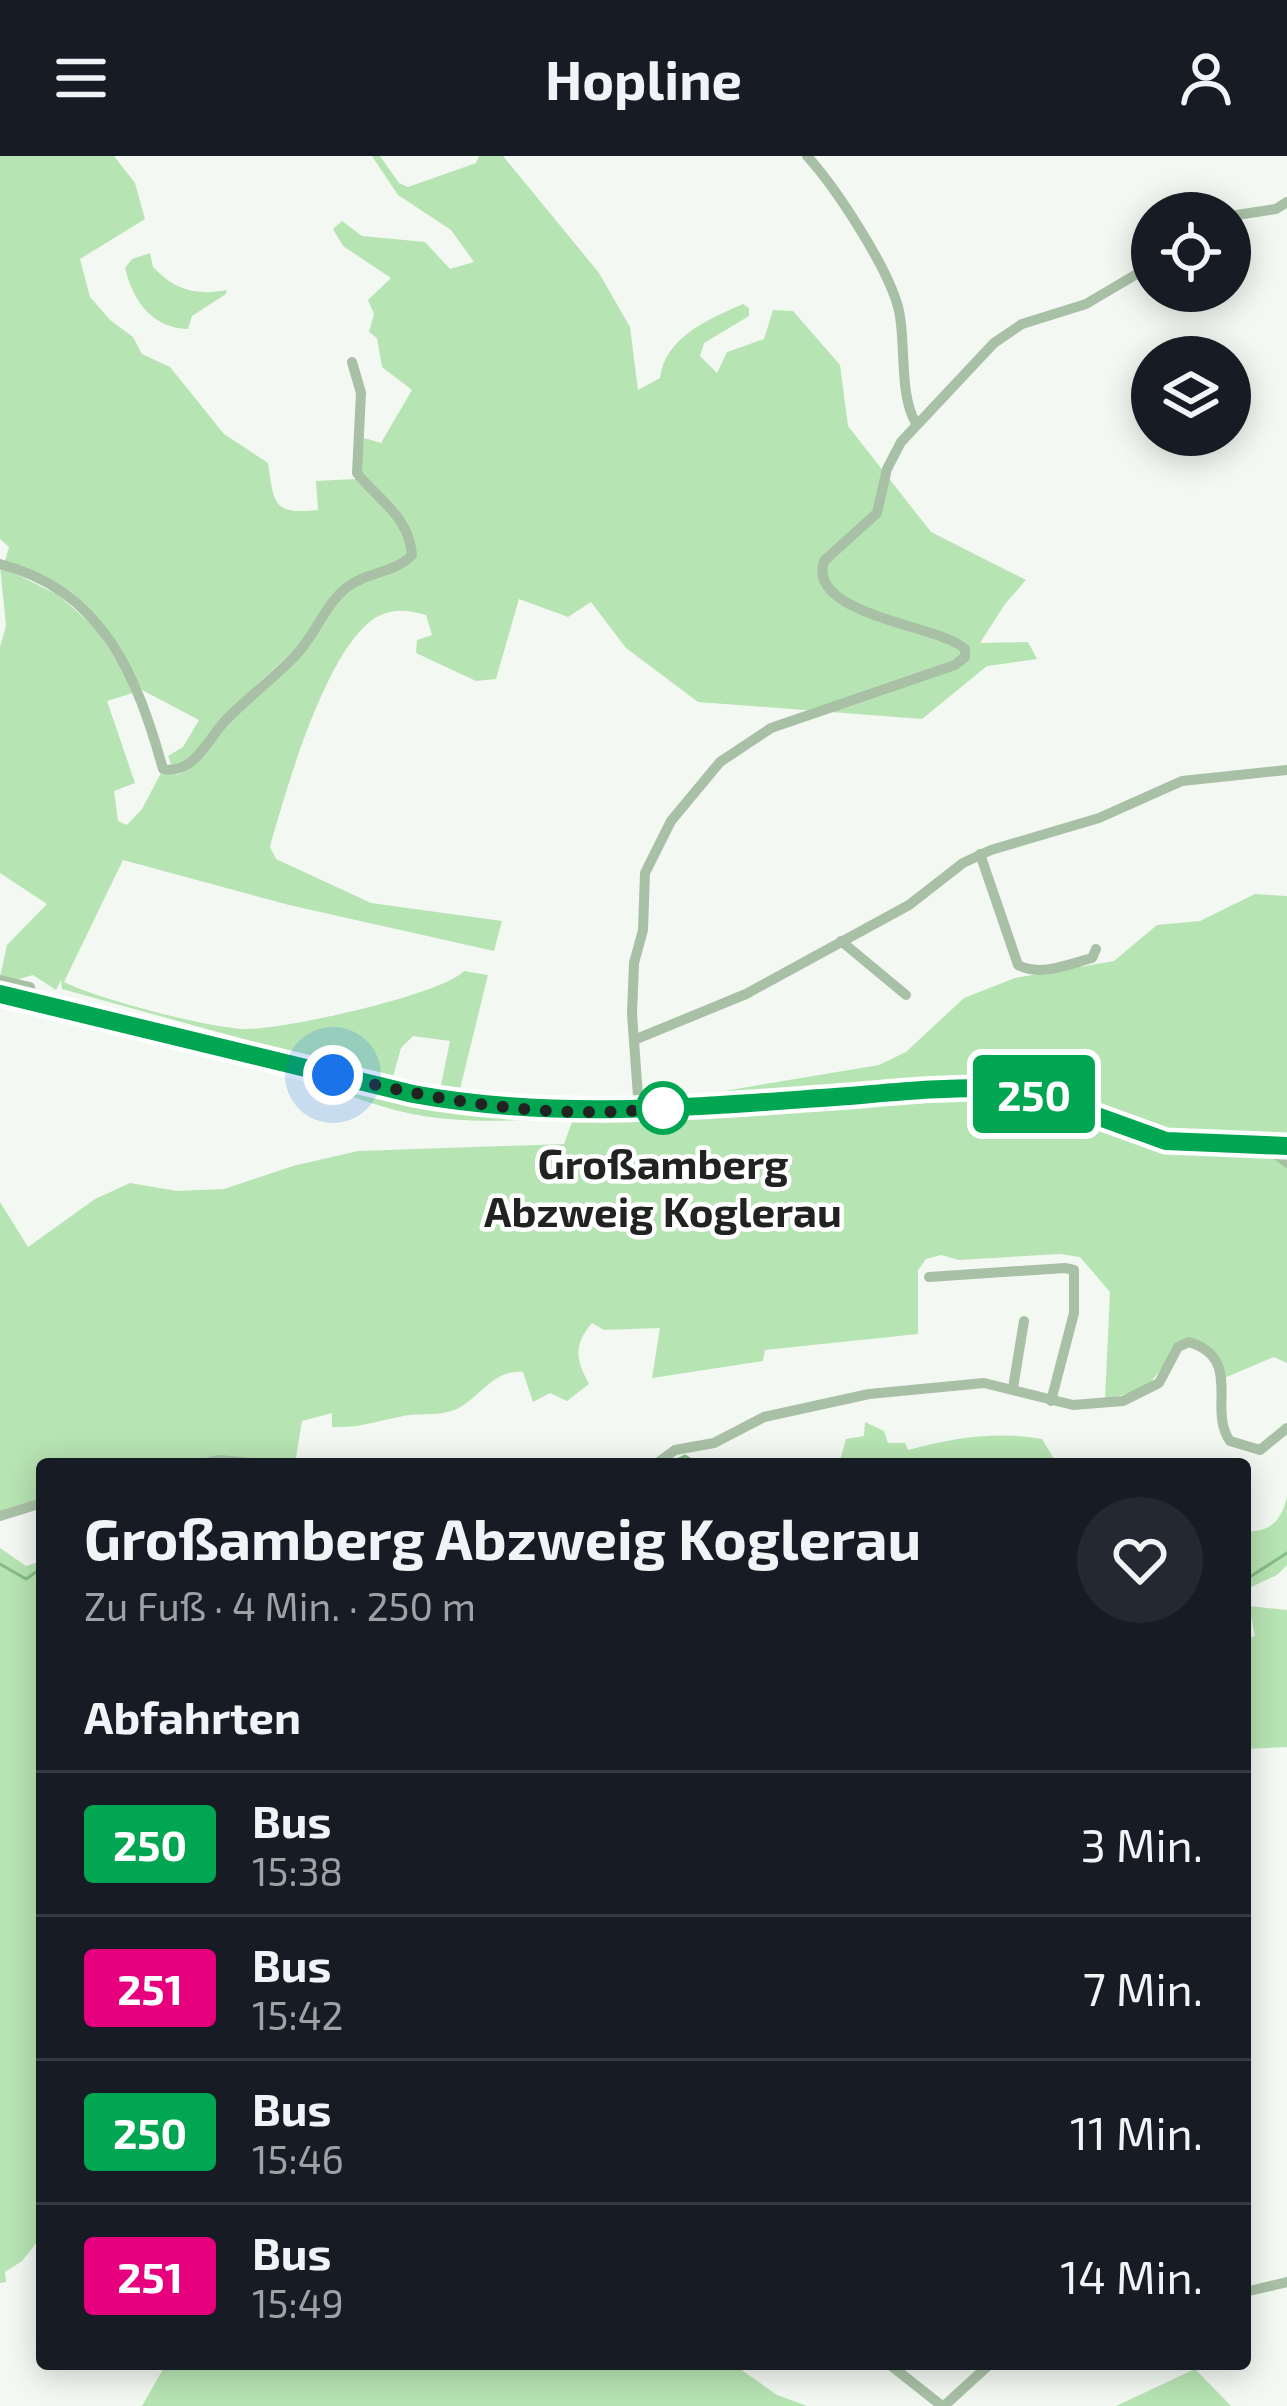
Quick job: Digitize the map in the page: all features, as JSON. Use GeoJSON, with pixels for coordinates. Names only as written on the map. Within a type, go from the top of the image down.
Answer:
{"type":"FeatureCollection","features":[{"type":"Feature","properties":{"kind":"main road"},"geometry":{"type":"LineString","coordinates":[[0,994],[443,1100],[546,1110],[639,1110],[992,1088],[1044,1097],[1166,1141],[1280,1146]]}},
{"type":"Feature","properties":{"kind":"street"},"geometry":{"type":"LineString","coordinates":[[808,156],[891,286],[902,325],[909,410],[916,423]]}},
{"type":"Feature","properties":{"kind":"street"},"geometry":{"type":"LineString","coordinates":[[1251,214],[1287,202]]}},
{"type":"Feature","properties":{"kind":"street"},"geometry":{"type":"LineString","coordinates":[[639,1110],[633,977],[643,930],[645,873],[663,833],[729,754],[771,728],[955,665],[965,657],[965,649],[951,638],[890,622],[857,607],[830,586],[821,569],[828,556],[878,513],[891,460],[916,423],[1005,334],[1086,304],[1131,277]]}},
{"type":"Feature","properties":{"kind":"street"},"geometry":{"type":"LineString","coordinates":[[0,564],[50,584],[97,622],[130,673],[163,769],[186,766],[222,724],[296,655],[339,594],[364,575],[398,567],[412,555],[407,532],[394,509],[357,473],[361,393],[352,362]]}},
{"type":"Feature","properties":{"kind":"street"},"geometry":{"type":"LineString","coordinates":[[634,1040],[735,1000],[909,905],[980,854],[1100,818],[1182,781],[1287,770]]}},
{"type":"Feature","properties":{"kind":"street"},"geometry":{"type":"LineString","coordinates":[[980,854],[1018,965],[1028,970],[1058,967],[1092,958],[1096,949]]}},
{"type":"Feature","properties":{"kind":"street"},"geometry":{"type":"LineString","coordinates":[[841,941],[906,995]]}},
{"type":"Feature","properties":{"kind":"street"},"geometry":{"type":"LineString","coordinates":[[0,980],[30,987],[34,1002]]}},
{"type":"Feature","properties":{"kind":"street"},"geometry":{"type":"LineString","coordinates":[[1280,1146],[1276,1154],[1287,1162]]}},
{"type":"Feature","properties":{"kind":"street"},"geometry":{"type":"LineString","coordinates":[[928,1277],[1074,1270],[1074,1313],[1052,1401]]}},
{"type":"Feature","properties":{"kind":"street"},"geometry":{"type":"LineString","coordinates":[[1012,1388],[1024,1322]]}},
{"type":"Feature","properties":{"kind":"street"},"geometry":{"type":"LineString","coordinates":[[665,1458],[678,1449],[718,1442],[764,1417],[855,1396],[973,1384],[1086,1406],[1134,1398],[1161,1381],[1178,1347],[1189,1342],[1208,1351],[1219,1368],[1223,1429],[1230,1441],[1260,1450],[1287,1428]]}},
{"type":"Feature","properties":{"kind":"street"},"geometry":{"type":"LineString","coordinates":[[0,1516],[36,1505]]}},
{"type":"Feature","properties":{"kind":"street"},"geometry":{"type":"LineString","coordinates":[[1251,2291],[1287,2282]]}},
{"type":"Feature","properties":{"kind":"street"},"geometry":{"type":"LineString","coordinates":[[897,2370],[943,2406],[983,2370]]}},
{"type":"Feature","properties":{"kind":"green space"},"geometry":{"type":"Polygon","coordinates":[[[0,156],[114,156],[135,183],[145,219],[80,259],[90,297],[133,337],[142,354],[170,367],[224,434],[268,463],[278,504],[303,511],[318,510],[316,481],[356,479],[364,438],[381,443],[412,390],[382,367],[377,338],[369,332],[374,314],[368,300],[391,278],[343,246],[333,229],[342,221],[362,236],[425,242],[450,269],[474,262],[451,230],[398,195],[372,156],[380,156],[399,183],[408,187],[476,163],[479,156],[503,156],[599,273],[630,327],[638,390],[660,378],[679,341],[716,316],[743,304],[749,308],[749,316],[704,343],[700,356],[717,373],[727,352],[764,339],[773,310],[793,311],[840,365],[848,426],[931,532],[1026,580],[980,643],[1028,642],[1037,659],[987,666],[922,719],[698,702],[626,648],[591,602],[568,617],[519,599],[496,679],[476,681],[416,653],[417,640],[432,635],[426,615],[393,611],[362,629],[344,653],[312,719],[270,847],[276,859],[371,903],[502,921],[494,951],[289,905],[123,860],[64,982],[152,1011],[243,1029],[358,1010],[425,990],[464,971],[488,975],[459,1093],[440,1090],[450,1041],[413,1036],[401,1048],[392,1080],[62,989],[61,980],[56,990],[33,975],[16,980],[0,977],[7,945],[47,904],[0,873],[0,647],[6,626],[0,566],[58,595],[96,628],[136,692],[107,701],[135,783],[114,791],[118,821],[127,825],[142,809],[161,773],[177,775],[188,770],[293,651],[253,688],[190,760],[172,767],[168,756],[183,747],[199,720],[142,690],[121,649],[99,621],[5,561],[9,547],[0,539],[0,156]]]}},
{"type":"Feature","properties":{"kind":"green space"},"geometry":{"type":"Polygon","coordinates":[[[150,253],[153,267],[178,286],[206,292],[227,290],[226,294],[192,316],[188,329],[164,324],[139,302],[125,268],[132,259],[150,253]]]}},
{"type":"Feature","properties":{"kind":"green space"},"geometry":{"type":"Polygon","coordinates":[[[1255,894],[1287,896],[1287,1138],[1167,1133],[1161,1143],[1192,1150],[1264,1151],[1287,1167],[1287,1363],[1274,1357],[1224,1378],[1206,1347],[1181,1344],[1146,1388],[1105,1400],[1110,1292],[1080,1257],[959,1260],[941,1255],[926,1259],[918,1270],[918,1334],[765,1350],[763,1361],[652,1378],[660,1328],[604,1330],[592,1323],[578,1353],[589,1384],[567,1401],[550,1393],[533,1402],[523,1372],[513,1372],[450,1411],[350,1427],[332,1427],[332,1413],[302,1421],[296,1458],[36,1458],[36,1502],[0,1513],[0,1202],[28,1247],[95,1199],[130,1183],[177,1191],[224,1189],[358,1151],[564,1144],[572,1122],[698,1110],[719,1099],[718,1092],[879,1065],[906,1052],[964,998],[1015,978],[1114,961],[1157,925],[1200,921],[1255,894]]]}},
{"type":"Feature","properties":{"kind":"green space"},"geometry":{"type":"Polygon","coordinates":[[[274,1067],[383,1094],[531,1120],[418,1115],[274,1067]]]}},
{"type":"Feature","properties":{"kind":"green space"},"geometry":{"type":"Polygon","coordinates":[[[865,1422],[884,1431],[888,1443],[905,1443],[908,1450],[975,1437],[1042,1439],[1053,1458],[841,1458],[846,1439],[864,1436],[865,1422]]]}},
{"type":"Feature","properties":{"kind":"green space"},"geometry":{"type":"Polygon","coordinates":[[[1287,1496],[1287,1565],[1251,1587],[1251,1531],[1274,1523],[1287,1496]]]}},
{"type":"Feature","properties":{"kind":"green space"},"geometry":{"type":"Polygon","coordinates":[[[0,1548],[26,1566],[36,1563],[36,2244],[5,2272],[6,2282],[0,2283],[0,1548]]]}},
{"type":"Feature","properties":{"kind":"green space"},"geometry":{"type":"Polygon","coordinates":[[[1251,1606],[1287,1610],[1287,1747],[1251,1749],[1251,1637],[1255,1636],[1251,1606]]]}},
{"type":"Feature","properties":{"kind":"green space"},"geometry":{"type":"Polygon","coordinates":[[[163,2370],[742,2370],[777,2395],[807,2406],[142,2406],[163,2370]]]}},
{"type":"Feature","properties":{"kind":"green space"},"geometry":{"type":"Polygon","coordinates":[[[1196,2370],[1231,2406],[1116,2406],[1196,2370]]]}},
{"type":"Feature","properties":{"kind":"waterway"},"geometry":{"type":"LineString","coordinates":[[681,1458],[688,1458]]}},
{"type":"Feature","properties":{"kind":"waterway"},"geometry":{"type":"LineString","coordinates":[[1251,1576],[1287,1553]]}},
{"type":"Feature","properties":{"kind":"waterway"},"geometry":{"type":"LineString","coordinates":[[0,1564],[26,1579],[36,1572]]}},
{"type":"Feature","properties":{"kind":"bus line","name":"250"},"geometry":{"type":"LineString","coordinates":[[0,994],[413,1094],[468,1103],[627,1111],[992,1088],[1061,1102],[1166,1141],[1287,1146]]}},
{"type":"Feature","properties":{"kind":"place","name":"Großamberg Abzweig Koglerau"},"geometry":{"type":"Point","coordinates":[663,1108]}},
{"type":"Feature","properties":{"kind":"route"},"geometry":{"type":"LineString","coordinates":[[333,1075],[413,1094],[506,1107],[589,1112],[663,1108]]}}]}
